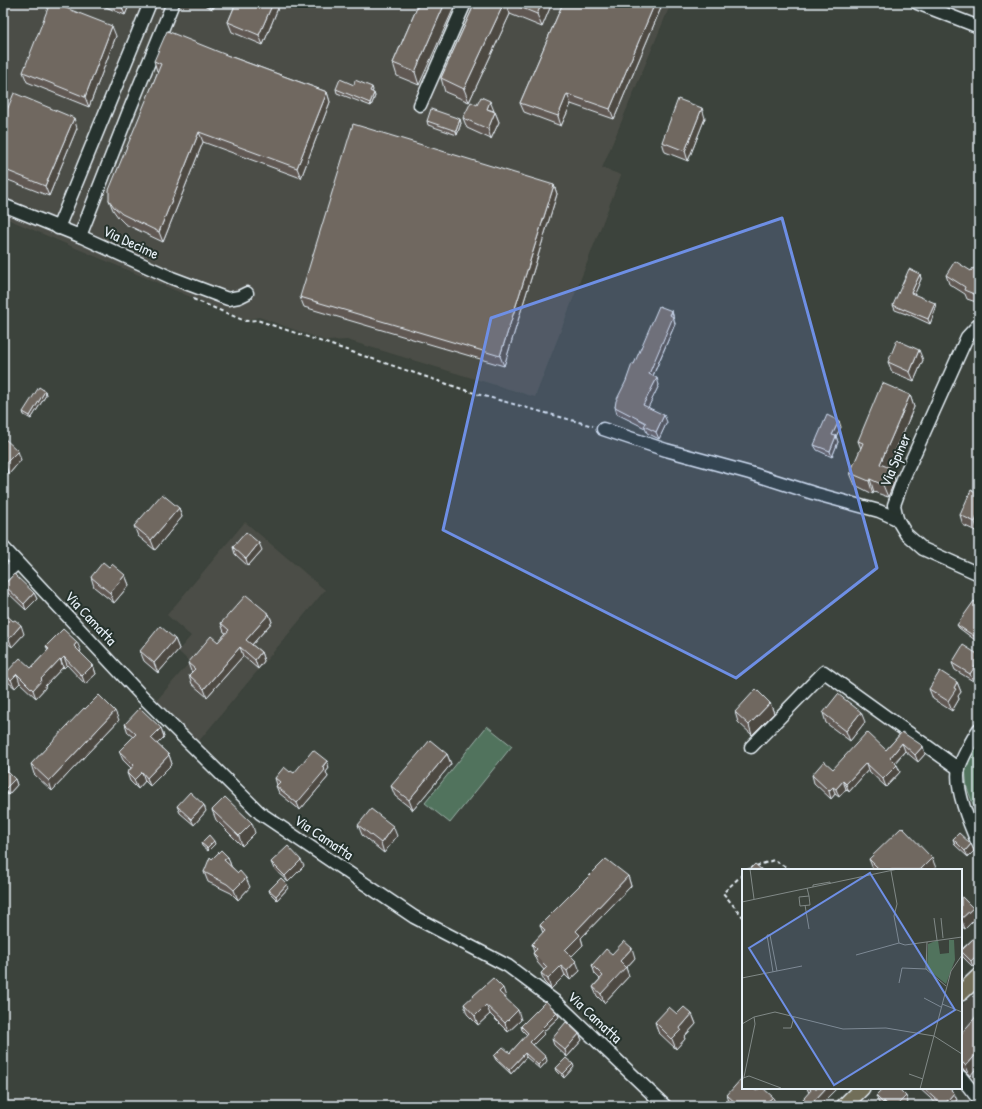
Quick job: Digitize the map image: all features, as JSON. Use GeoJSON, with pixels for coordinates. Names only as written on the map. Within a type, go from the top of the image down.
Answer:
{"type":"FeatureCollection","features":[{"type":"Feature","properties":{"kind":"main road"},"geometry":{"type":"LineString","coordinates":[[962,992],[979,976]]}},
{"type":"Feature","properties":{"kind":"main road"},"geometry":{"type":"LineString","coordinates":[[844,1106],[861,1089]]}},
{"type":"Feature","properties":{"kind":"street"},"geometry":{"type":"LineString","coordinates":[[58,228],[150,3]]}},
{"type":"Feature","properties":{"kind":"street"},"geometry":{"type":"LineString","coordinates":[[80,236],[172,3]]}},
{"type":"Feature","properties":{"kind":"street"},"geometry":{"type":"LineString","coordinates":[[420,105],[465,3]]}},
{"type":"Feature","properties":{"kind":"street"},"geometry":{"type":"LineString","coordinates":[[917,3],[943,8],[979,27]]}},
{"type":"Feature","properties":{"kind":"street"},"geometry":{"type":"LineString","coordinates":[[109,104],[129,111]]}},
{"type":"Feature","properties":{"kind":"street","name":"Via Decime"},"geometry":{"type":"LineString","coordinates":[[3,205],[80,236],[172,278],[228,298],[239,297],[248,293]]}},
{"type":"Feature","properties":{"kind":"street","name":"Via Spiner"},"geometry":{"type":"LineString","coordinates":[[979,324],[967,338],[904,477],[894,505],[897,519],[906,534],[923,549],[979,574]]}},
{"type":"Feature","properties":{"kind":"street"},"geometry":{"type":"LineString","coordinates":[[603,429],[666,450],[879,511],[897,519]]}},
{"type":"Feature","properties":{"kind":"street","name":"Via Camatta"},"geometry":{"type":"LineString","coordinates":[[3,547],[140,694],[260,814],[414,917],[508,966],[556,1002],[665,1106]]}},
{"type":"Feature","properties":{"kind":"street"},"geometry":{"type":"LineString","coordinates":[[3,576],[17,563]]}},
{"type":"Feature","properties":{"kind":"street"},"geometry":{"type":"LineString","coordinates":[[751,747],[824,672],[959,769]]}},
{"type":"Feature","properties":{"kind":"street"},"geometry":{"type":"LineString","coordinates":[[979,729],[959,769],[959,789],[967,817],[979,846]]}},
{"type":"Feature","properties":{"kind":"street"},"geometry":{"type":"LineString","coordinates":[[962,1078],[979,1100]]}},
{"type":"Feature","properties":{"kind":"path"},"geometry":{"type":"LineString","coordinates":[[187,296],[245,321],[256,320],[476,394],[603,429]]}},
{"type":"Feature","properties":{"kind":"path"},"geometry":{"type":"LineString","coordinates":[[750,869],[774,860],[789,869]]}},
{"type":"Feature","properties":{"kind":"path"},"geometry":{"type":"LineString","coordinates":[[742,875],[723,893],[742,916]]}},
{"type":"Feature","properties":{"kind":"highlighted area"},"geometry":{"type":"Polygon","coordinates":[[[782,218],[877,568],[736,678],[443,530],[491,318],[782,218]]]}},
{"type":"Feature","properties":{"kind":"shaded area"},"geometry":{"type":"Polygon","coordinates":[[[3,3],[671,3],[602,168],[621,175],[535,397],[347,340],[326,341],[259,317],[245,320],[3,217],[3,3]]]}},
{"type":"Feature","properties":{"kind":"shaded area"},"geometry":{"type":"Polygon","coordinates":[[[245,522],[325,590],[198,742],[157,700],[190,662],[178,651],[191,636],[167,615],[245,522]]]}},
{"type":"Feature","properties":{"kind":"shaded area"},"geometry":{"type":"Polygon","coordinates":[[[979,990],[979,1097],[962,1075],[962,1005],[979,990]]]}},
{"type":"Feature","properties":{"kind":"green space"},"geometry":{"type":"Polygon","coordinates":[[[487,726],[512,746],[450,823],[425,803],[487,726]]]}},
{"type":"Feature","properties":{"kind":"green space"},"geometry":{"type":"Polygon","coordinates":[[[979,742],[979,820],[967,788],[965,768],[979,742]]]}},
{"type":"Feature","properties":{"kind":"building"},"geometry":{"type":"Polygon","coordinates":[[[50,3],[112,26],[85,97],[23,72],[50,3]]]}},
{"type":"Feature","properties":{"kind":"building"},"geometry":{"type":"Polygon","coordinates":[[[236,3],[273,3],[259,35],[228,22],[236,3]]]}},
{"type":"Feature","properties":{"kind":"building"},"geometry":{"type":"Polygon","coordinates":[[[419,3],[445,3],[415,72],[393,63],[419,3]]]}},
{"type":"Feature","properties":{"kind":"building"},"geometry":{"type":"Polygon","coordinates":[[[475,3],[504,3],[464,89],[441,78],[475,3]]]}},
{"type":"Feature","properties":{"kind":"building"},"geometry":{"type":"Polygon","coordinates":[[[510,3],[542,3],[537,14],[510,3]]]}},
{"type":"Feature","properties":{"kind":"building"},"geometry":{"type":"Polygon","coordinates":[[[563,3],[655,3],[610,109],[567,94],[558,116],[520,103],[563,3]]]}},
{"type":"Feature","properties":{"kind":"building"},"geometry":{"type":"Polygon","coordinates":[[[167,31],[229,56],[327,92],[297,168],[199,132],[159,232],[122,214],[109,200],[109,190],[161,64],[154,61],[167,31]]]}},
{"type":"Feature","properties":{"kind":"building"},"geometry":{"type":"Polygon","coordinates":[[[340,79],[354,85],[355,80],[372,87],[370,91],[374,93],[370,103],[336,89],[340,79]]]}},
{"type":"Feature","properties":{"kind":"building"},"geometry":{"type":"Polygon","coordinates":[[[14,93],[74,118],[45,186],[3,169],[3,120],[14,93]]]}},
{"type":"Feature","properties":{"kind":"building"},"geometry":{"type":"Polygon","coordinates":[[[481,97],[490,101],[487,109],[495,112],[488,129],[463,118],[471,102],[477,105],[481,97]]]}},
{"type":"Feature","properties":{"kind":"building"},"geometry":{"type":"Polygon","coordinates":[[[678,99],[702,108],[685,151],[662,142],[678,99]]]}},
{"type":"Feature","properties":{"kind":"building"},"geometry":{"type":"Polygon","coordinates":[[[431,109],[460,119],[456,131],[427,121],[431,109]]]}},
{"type":"Feature","properties":{"kind":"building"},"geometry":{"type":"Polygon","coordinates":[[[353,124],[554,185],[500,356],[300,297],[353,124]]]}},
{"type":"Feature","properties":{"kind":"building"},"geometry":{"type":"Polygon","coordinates":[[[955,261],[971,271],[973,268],[979,271],[979,296],[964,290],[965,287],[946,275],[955,261]]]}},
{"type":"Feature","properties":{"kind":"building"},"geometry":{"type":"Polygon","coordinates":[[[909,269],[920,274],[911,293],[935,303],[928,319],[893,305],[909,269]]]}},
{"type":"Feature","properties":{"kind":"building"},"geometry":{"type":"Polygon","coordinates":[[[659,306],[672,311],[670,315],[673,317],[649,374],[657,378],[643,405],[664,415],[656,432],[644,426],[646,423],[615,407],[616,401],[626,381],[632,364],[634,364],[659,306]]]}},
{"type":"Feature","properties":{"kind":"building"},"geometry":{"type":"Polygon","coordinates":[[[897,340],[919,350],[910,372],[888,362],[897,340]]]}},
{"type":"Feature","properties":{"kind":"building"},"geometry":{"type":"Polygon","coordinates":[[[882,383],[910,395],[880,464],[890,468],[883,485],[850,473],[863,443],[858,441],[882,383]]]}},
{"type":"Feature","properties":{"kind":"building"},"geometry":{"type":"Polygon","coordinates":[[[39,387],[45,391],[30,416],[23,412],[39,387]]]}},
{"type":"Feature","properties":{"kind":"building"},"geometry":{"type":"Polygon","coordinates":[[[827,415],[839,421],[832,435],[836,436],[830,451],[814,445],[827,415]]]}},
{"type":"Feature","properties":{"kind":"building"},"geometry":{"type":"Polygon","coordinates":[[[3,437],[18,451],[5,464],[3,462],[3,437]]]}},
{"type":"Feature","properties":{"kind":"building"},"geometry":{"type":"Polygon","coordinates":[[[971,490],[979,493],[979,512],[975,522],[960,515],[971,490]]]}},
{"type":"Feature","properties":{"kind":"building"},"geometry":{"type":"Polygon","coordinates":[[[162,494],[179,508],[151,540],[134,526],[162,494]]]}},
{"type":"Feature","properties":{"kind":"building"},"geometry":{"type":"Polygon","coordinates":[[[246,532],[259,543],[246,559],[233,547],[246,532]]]}},
{"type":"Feature","properties":{"kind":"building"},"geometry":{"type":"Polygon","coordinates":[[[103,562],[109,567],[112,564],[125,575],[110,593],[91,577],[103,562]]]}},
{"type":"Feature","properties":{"kind":"building"},"geometry":{"type":"Polygon","coordinates":[[[14,574],[34,593],[24,604],[4,585],[14,574]]]}},
{"type":"Feature","properties":{"kind":"building"},"geometry":{"type":"Polygon","coordinates":[[[246,595],[269,614],[246,640],[261,652],[255,660],[240,647],[204,689],[189,675],[195,669],[188,663],[211,636],[218,642],[229,630],[221,623],[246,595]]]}},
{"type":"Feature","properties":{"kind":"building"},"geometry":{"type":"Polygon","coordinates":[[[974,601],[979,605],[979,628],[974,636],[957,625],[974,601]]]}},
{"type":"Feature","properties":{"kind":"building"},"geometry":{"type":"Polygon","coordinates":[[[3,612],[13,621],[15,620],[21,625],[9,639],[3,633],[3,612]]]}},
{"type":"Feature","properties":{"kind":"building"},"geometry":{"type":"Polygon","coordinates":[[[160,626],[175,639],[154,663],[140,651],[160,626]]]}},
{"type":"Feature","properties":{"kind":"building"},"geometry":{"type":"Polygon","coordinates":[[[63,629],[77,642],[74,646],[93,665],[82,676],[64,657],[61,660],[60,659],[41,679],[42,680],[33,690],[17,674],[11,680],[5,674],[20,658],[31,668],[49,649],[46,646],[63,629]]]}},
{"type":"Feature","properties":{"kind":"building"},"geometry":{"type":"Polygon","coordinates":[[[963,645],[979,655],[976,662],[978,662],[970,674],[952,663],[963,645]]]}},
{"type":"Feature","properties":{"kind":"building"},"geometry":{"type":"Polygon","coordinates":[[[940,671],[957,682],[954,688],[956,689],[948,701],[929,689],[940,671]]]}},
{"type":"Feature","properties":{"kind":"building"},"geometry":{"type":"Polygon","coordinates":[[[756,689],[770,703],[749,725],[735,712],[756,689]]]}},
{"type":"Feature","properties":{"kind":"building"},"geometry":{"type":"Polygon","coordinates":[[[838,694],[861,712],[846,731],[823,713],[838,694]]]}},
{"type":"Feature","properties":{"kind":"building"},"geometry":{"type":"Polygon","coordinates":[[[99,695],[115,711],[49,781],[31,764],[84,708],[85,709],[99,695]]]}},
{"type":"Feature","properties":{"kind":"building"},"geometry":{"type":"Polygon","coordinates":[[[140,708],[161,728],[151,738],[169,755],[147,778],[142,772],[134,780],[127,773],[134,765],[119,751],[136,734],[125,724],[140,708]]]}},
{"type":"Feature","properties":{"kind":"building"},"geometry":{"type":"Polygon","coordinates":[[[867,732],[886,750],[902,732],[923,746],[915,755],[902,743],[890,758],[897,765],[883,779],[866,763],[846,784],[843,781],[836,789],[833,787],[829,791],[812,775],[824,761],[833,769],[867,732]]]}},
{"type":"Feature","properties":{"kind":"building"},"geometry":{"type":"Polygon","coordinates":[[[430,740],[447,754],[409,800],[391,786],[430,740]]]}},
{"type":"Feature","properties":{"kind":"building"},"geometry":{"type":"Polygon","coordinates":[[[313,750],[327,761],[322,767],[325,770],[297,803],[276,786],[280,782],[275,778],[284,767],[290,772],[291,771],[294,773],[313,750]]]}},
{"type":"Feature","properties":{"kind":"building"},"geometry":{"type":"Polygon","coordinates":[[[3,767],[15,779],[5,789],[3,786],[3,767]]]}},
{"type":"Feature","properties":{"kind":"building"},"geometry":{"type":"Polygon","coordinates":[[[190,792],[204,805],[191,819],[177,806],[190,792]]]}},
{"type":"Feature","properties":{"kind":"building"},"geometry":{"type":"Polygon","coordinates":[[[225,797],[252,823],[239,836],[212,810],[225,797]]]}},
{"type":"Feature","properties":{"kind":"building"},"geometry":{"type":"Polygon","coordinates":[[[371,809],[393,826],[381,843],[358,825],[371,809]]]}},
{"type":"Feature","properties":{"kind":"building"},"geometry":{"type":"Polygon","coordinates":[[[902,827],[932,858],[921,869],[879,869],[869,859],[902,827]]]}},
{"type":"Feature","properties":{"kind":"building"},"geometry":{"type":"Polygon","coordinates":[[[959,833],[971,844],[965,851],[953,839],[959,833]]]}},
{"type":"Feature","properties":{"kind":"building"},"geometry":{"type":"Polygon","coordinates":[[[209,835],[214,841],[207,848],[201,843],[209,835]]]}},
{"type":"Feature","properties":{"kind":"building"},"geometry":{"type":"Polygon","coordinates":[[[288,846],[301,860],[285,876],[271,862],[288,846]]]}},
{"type":"Feature","properties":{"kind":"building"},"geometry":{"type":"Polygon","coordinates":[[[221,850],[228,857],[224,860],[238,873],[240,871],[246,878],[234,890],[227,884],[204,872],[210,857],[212,859],[221,850]]]}},
{"type":"Feature","properties":{"kind":"building"},"geometry":{"type":"Polygon","coordinates":[[[606,859],[628,876],[576,931],[580,935],[565,950],[576,961],[567,971],[561,966],[548,979],[541,973],[547,967],[533,953],[537,949],[532,944],[545,930],[540,925],[606,859]]]}},
{"type":"Feature","properties":{"kind":"building"},"geometry":{"type":"Polygon","coordinates":[[[755,864],[761,869],[750,869],[755,864]]]}},
{"type":"Feature","properties":{"kind":"building"},"geometry":{"type":"Polygon","coordinates":[[[281,878],[287,884],[276,896],[269,890],[281,878]]]}},
{"type":"Feature","properties":{"kind":"building"},"geometry":{"type":"Polygon","coordinates":[[[962,897],[973,908],[962,918],[962,897]]]}},
{"type":"Feature","properties":{"kind":"building"},"geometry":{"type":"Polygon","coordinates":[[[976,936],[979,939],[979,953],[971,961],[962,952],[962,950],[976,936]]]}},
{"type":"Feature","properties":{"kind":"building"},"geometry":{"type":"Polygon","coordinates":[[[624,941],[632,948],[620,961],[626,967],[601,994],[593,987],[603,976],[592,965],[606,949],[612,954],[624,941]]]}},
{"type":"Feature","properties":{"kind":"building"},"geometry":{"type":"Polygon","coordinates":[[[493,978],[503,988],[499,992],[518,1010],[505,1023],[486,1005],[475,1016],[464,1004],[493,978]]]}},
{"type":"Feature","properties":{"kind":"building"},"geometry":{"type":"Polygon","coordinates":[[[546,1001],[557,1013],[530,1042],[546,1057],[538,1065],[525,1053],[509,1070],[494,1056],[503,1047],[510,1053],[528,1033],[521,1026],[546,1001]]]}},
{"type":"Feature","properties":{"kind":"building"},"geometry":{"type":"Polygon","coordinates":[[[669,1007],[677,1014],[684,1007],[692,1014],[680,1028],[681,1030],[672,1039],[655,1022],[669,1007]]]}},
{"type":"Feature","properties":{"kind":"building"},"geometry":{"type":"Polygon","coordinates":[[[979,1013],[979,1051],[966,1066],[962,1062],[962,1033],[979,1013]]]}},
{"type":"Feature","properties":{"kind":"building"},"geometry":{"type":"Polygon","coordinates":[[[566,1022],[579,1034],[565,1050],[552,1039],[566,1022]]]}},
{"type":"Feature","properties":{"kind":"building"},"geometry":{"type":"Polygon","coordinates":[[[566,1058],[573,1064],[563,1074],[556,1068],[566,1058]]]}},
{"type":"Feature","properties":{"kind":"building"},"geometry":{"type":"Polygon","coordinates":[[[742,1078],[742,1089],[754,1089],[756,1091],[759,1089],[764,1089],[773,1097],[767,1102],[771,1106],[751,1106],[748,1103],[745,1106],[739,1106],[727,1095],[742,1078]]]}},
{"type":"Feature","properties":{"kind":"building"},"geometry":{"type":"Polygon","coordinates":[[[810,1089],[825,1089],[813,1102],[815,1104],[812,1106],[797,1106],[811,1090],[810,1089]]]}},
{"type":"Feature","properties":{"kind":"building"},"geometry":{"type":"Polygon","coordinates":[[[883,1089],[899,1089],[906,1096],[896,1106],[889,1106],[884,1101],[883,1103],[876,1096],[883,1089]]]}},
{"type":"Feature","properties":{"kind":"building"},"geometry":{"type":"Polygon","coordinates":[[[924,1089],[950,1089],[954,1093],[943,1106],[924,1089]]]}},
{"type":"Feature","properties":{"kind":"building"},"geometry":{"type":"Polygon","coordinates":[[[621,1102],[626,1106],[617,1106],[621,1102]]]}}]}
